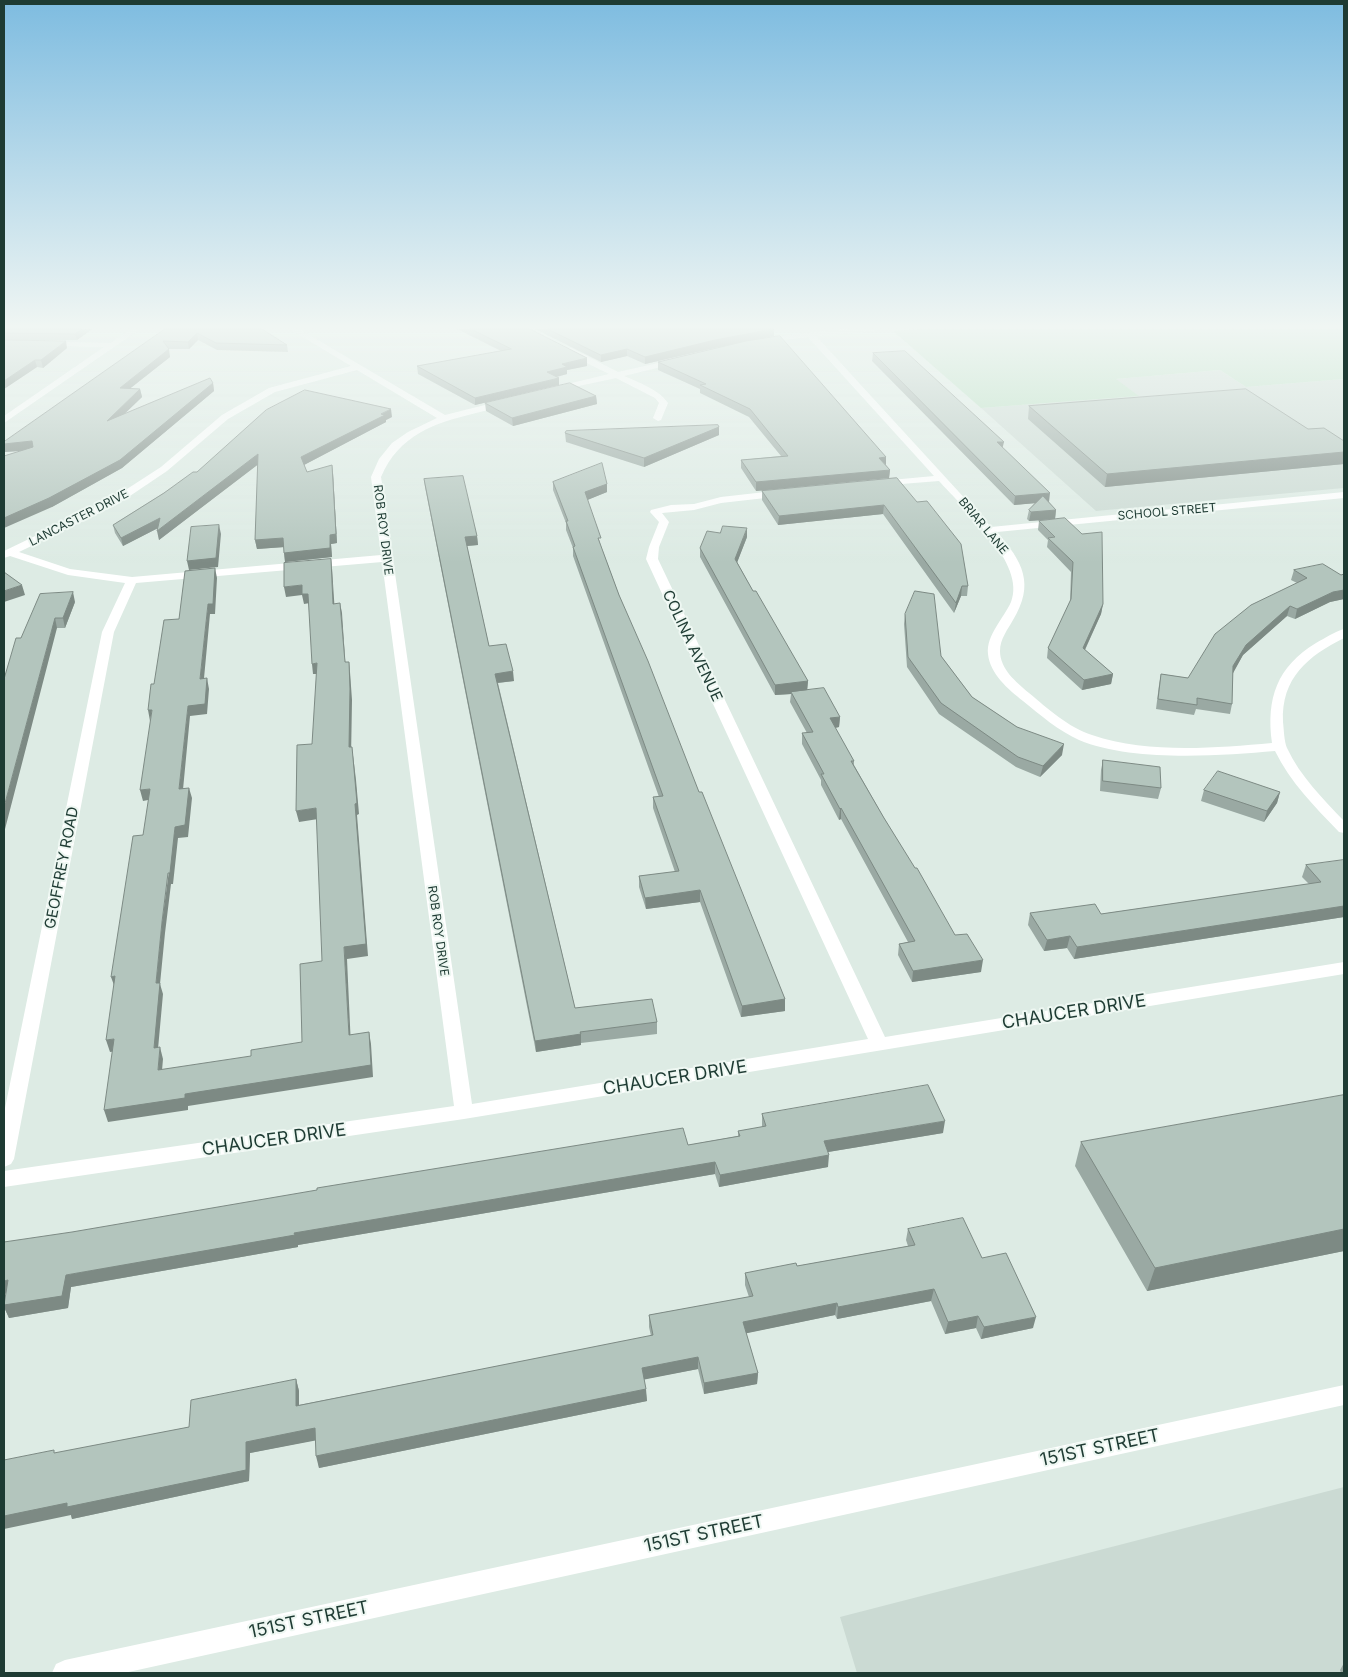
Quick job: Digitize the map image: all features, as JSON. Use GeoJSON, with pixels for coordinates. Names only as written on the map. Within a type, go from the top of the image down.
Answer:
{"type":"FeatureCollection","features":[{"type":"Feature","properties":{"kind":"street"},"geometry":{"type":"LineString","coordinates":[[4,420],[23,407]]}},
{"type":"Feature","properties":{"kind":"street","name":"LANCASTER DRIVE"},"geometry":{"type":"LineString","coordinates":[[7,554],[114,502],[164,469],[225,417],[242,407]]}},
{"type":"Feature","properties":{"kind":"street"},"geometry":{"type":"LineString","coordinates":[[425,407],[443,418]]}},
{"type":"Feature","properties":{"kind":"street","name":"ROB ROY DRIVE"},"geometry":{"type":"LineString","coordinates":[[464,1112],[376,477],[379,466],[394,446],[409,435],[443,418],[487,407]]}},
{"type":"Feature","properties":{"kind":"street"},"geometry":{"type":"LineString","coordinates":[[658,418],[662,407]]}},
{"type":"Feature","properties":{"kind":"street","name":"BRIAR LANE"},"geometry":{"type":"LineString","coordinates":[[877,407],[989,530],[1012,560],[1018,578],[1019,595],[998,637],[994,647],[994,656],[998,668],[1010,684],[1037,707],[1086,737],[1132,747],[1189,751],[1238,750],[1280,746]]}},
{"type":"Feature","properties":{"kind":"street"},"geometry":{"type":"LineString","coordinates":[[866,485],[942,478]]}},
{"type":"Feature","properties":{"kind":"street","name":"COLINA AVENUE"},"geometry":{"type":"LineString","coordinates":[[798,491],[730,498],[694,507],[671,508],[654,512],[664,522],[654,546],[652,559],[879,1044]]}},
{"type":"Feature","properties":{"kind":"street","name":"SCHOOL STREET"},"geometry":{"type":"LineString","coordinates":[[989,530],[1344,495]]}},
{"type":"Feature","properties":{"kind":"street"},"geometry":{"type":"LineString","coordinates":[[7,554],[68,572],[132,580],[386,558]]}},
{"type":"Feature","properties":{"kind":"street","name":"GEOFFREY ROAD"},"geometry":{"type":"LineString","coordinates":[[4,1159],[108,632],[132,580]]}},
{"type":"Feature","properties":{"kind":"street"},"geometry":{"type":"LineString","coordinates":[[1344,633],[1321,644],[1295,665],[1279,689],[1276,718],[1280,746],[1300,778],[1344,829]]}},
{"type":"Feature","properties":{"kind":"street","name":"CHAUCER DRIVE"},"geometry":{"type":"LineString","coordinates":[[4,1179],[464,1112],[1344,968]]}},
{"type":"Feature","properties":{"kind":"street","name":"151ST STREET"},"geometry":{"type":"LineString","coordinates":[[64,1673],[1344,1395]]}},
{"type":"Feature","properties":{"kind":"shaded area"},"geometry":{"type":"Polygon","coordinates":[[[1344,407],[1344,488],[1096,511],[981,408],[1344,407]]]}},
{"type":"Feature","properties":{"kind":"shaded area"},"geometry":{"type":"Polygon","coordinates":[[[1344,1487],[1344,1673],[857,1673],[840,1617],[1344,1487]]]}},
{"type":"Feature","properties":{"kind":"building"},"geometry":{"type":"Polygon","coordinates":[[[53,407],[121,407],[107,421],[140,407],[184,407],[120,460],[49,498],[4,518],[4,456],[33,447],[32,441],[4,444],[4,442],[53,407]]]}},
{"type":"Feature","properties":{"kind":"building"},"geometry":{"type":"Polygon","coordinates":[[[271,407],[383,407],[391,409],[381,414],[385,415],[301,457],[307,472],[332,465],[336,534],[330,535],[330,548],[284,553],[283,538],[255,540],[258,454],[157,531],[160,518],[121,538],[113,525],[193,472],[197,472],[271,407]]]}},
{"type":"Feature","properties":{"kind":"building"},"geometry":{"type":"Polygon","coordinates":[[[493,407],[553,407],[512,418],[493,407]]]}},
{"type":"Feature","properties":{"kind":"building"},"geometry":{"type":"Polygon","coordinates":[[[746,407],[842,407],[886,457],[879,458],[890,470],[756,482],[741,460],[788,456],[750,409],[746,407]]]}},
{"type":"Feature","properties":{"kind":"building"},"geometry":{"type":"Polygon","coordinates":[[[927,407],[966,407],[1004,442],[997,442],[1050,493],[1015,496],[927,407]]]}},
{"type":"Feature","properties":{"kind":"building"},"geometry":{"type":"Polygon","coordinates":[[[1030,407],[1274,407],[1308,429],[1324,428],[1344,441],[1344,452],[1107,474],[1030,407]]]}},
{"type":"Feature","properties":{"kind":"building"},"geometry":{"type":"Polygon","coordinates":[[[718,425],[719,427],[644,458],[565,433],[566,431],[718,425]]]}},
{"type":"Feature","properties":{"kind":"building"},"geometry":{"type":"Polygon","coordinates":[[[602,463],[607,484],[585,492],[601,538],[598,538],[619,595],[648,661],[699,792],[702,792],[785,999],[742,1006],[700,890],[645,898],[639,876],[679,871],[653,797],[663,796],[573,547],[575,546],[566,521],[568,521],[553,482],[602,463]]]}},
{"type":"Feature","properties":{"kind":"building"},"geometry":{"type":"Polygon","coordinates":[[[463,476],[477,536],[465,537],[489,646],[506,644],[513,671],[495,674],[575,1008],[652,999],[657,1022],[580,1032],[581,1034],[535,1041],[424,479],[463,476]]]}},
{"type":"Feature","properties":{"kind":"building"},"geometry":{"type":"Polygon","coordinates":[[[897,478],[917,502],[927,501],[961,544],[968,586],[962,586],[956,603],[884,505],[779,516],[762,491],[897,478]]]}},
{"type":"Feature","properties":{"kind":"building"},"geometry":{"type":"Polygon","coordinates":[[[1043,496],[1056,510],[1031,512],[1029,510],[1043,496]]]}},
{"type":"Feature","properties":{"kind":"building"},"geometry":{"type":"Polygon","coordinates":[[[1065,518],[1082,534],[1102,532],[1103,604],[1083,648],[1113,674],[1084,680],[1048,648],[1071,599],[1073,562],[1048,538],[1055,537],[1039,521],[1065,518]]]}},
{"type":"Feature","properties":{"kind":"building"},"geometry":{"type":"Polygon","coordinates":[[[219,525],[216,558],[187,561],[191,527],[219,525]]]}},
{"type":"Feature","properties":{"kind":"building"},"geometry":{"type":"Polygon","coordinates":[[[723,526],[747,528],[735,559],[753,591],[756,591],[808,681],[775,685],[700,548],[707,531],[720,533],[723,526]]]}},
{"type":"Feature","properties":{"kind":"building"},"geometry":{"type":"Polygon","coordinates":[[[331,559],[333,604],[340,603],[345,662],[349,662],[349,747],[352,747],[357,803],[355,804],[366,944],[344,947],[349,1035],[369,1032],[371,1065],[185,1094],[185,1098],[104,1110],[114,1039],[106,1040],[115,976],[111,977],[133,836],[143,835],[150,789],[140,790],[152,710],[148,710],[151,684],[154,684],[164,620],[179,619],[185,571],[215,568],[213,604],[208,604],[200,679],[207,678],[205,704],[188,706],[179,789],[189,788],[185,825],[175,827],[162,922],[156,983],[160,983],[154,1048],[160,1047],[158,1070],[251,1056],[251,1050],[302,1042],[300,964],[322,961],[316,808],[296,811],[297,745],[312,744],[317,663],[312,664],[308,594],[302,594],[302,585],[284,587],[284,563],[331,559]]]}},
{"type":"Feature","properties":{"kind":"building"},"geometry":{"type":"Polygon","coordinates":[[[1323,564],[1341,575],[1344,574],[1344,590],[1333,592],[1297,609],[1290,606],[1246,645],[1233,666],[1232,704],[1197,698],[1197,705],[1158,699],[1161,674],[1188,678],[1215,634],[1251,605],[1307,578],[1294,570],[1323,564]]]}},
{"type":"Feature","properties":{"kind":"building"},"geometry":{"type":"Polygon","coordinates":[[[4,572],[22,585],[4,591],[4,572]]]}},
{"type":"Feature","properties":{"kind":"building"},"geometry":{"type":"Polygon","coordinates":[[[915,591],[934,594],[941,656],[972,697],[1017,727],[1064,744],[1043,766],[1018,757],[941,703],[908,657],[905,614],[915,591]]]}},
{"type":"Feature","properties":{"kind":"building"},"geometry":{"type":"Polygon","coordinates":[[[73,592],[63,618],[55,618],[4,807],[4,679],[16,638],[21,638],[40,594],[73,592]]]}},
{"type":"Feature","properties":{"kind":"building"},"geometry":{"type":"Polygon","coordinates":[[[824,688],[840,717],[830,718],[854,761],[851,761],[884,818],[915,868],[917,868],[955,935],[967,934],[983,960],[913,971],[899,944],[915,941],[840,809],[802,733],[813,732],[791,692],[824,688]]]}},
{"type":"Feature","properties":{"kind":"building"},"geometry":{"type":"Polygon","coordinates":[[[1103,760],[1160,767],[1161,788],[1103,781],[1103,760]]]}},
{"type":"Feature","properties":{"kind":"building"},"geometry":{"type":"Polygon","coordinates":[[[1218,771],[1280,792],[1267,811],[1204,790],[1218,771]]]}},
{"type":"Feature","properties":{"kind":"building"},"geometry":{"type":"Polygon","coordinates":[[[1343,860],[1344,906],[1077,947],[1070,936],[1047,940],[1030,913],[1095,904],[1101,914],[1321,882],[1306,865],[1343,860]]]}},
{"type":"Feature","properties":{"kind":"building"},"geometry":{"type":"Polygon","coordinates":[[[928,1085],[945,1121],[824,1141],[829,1155],[720,1175],[715,1162],[294,1233],[295,1235],[66,1275],[62,1296],[4,1305],[8,1280],[4,1281],[4,1242],[683,1128],[688,1145],[740,1136],[738,1131],[766,1126],[762,1114],[928,1085]]]}},
{"type":"Feature","properties":{"kind":"building"},"geometry":{"type":"Polygon","coordinates":[[[1344,1095],[1344,1229],[1155,1268],[1081,1142],[1344,1095]]]}},
{"type":"Feature","properties":{"kind":"building"},"geometry":{"type":"Polygon","coordinates":[[[963,1218],[982,1258],[1006,1253],[1036,1317],[984,1327],[978,1316],[948,1322],[934,1289],[838,1307],[837,1303],[743,1322],[758,1373],[704,1383],[698,1357],[642,1368],[646,1389],[316,1456],[315,1428],[246,1442],[246,1470],[67,1507],[67,1503],[4,1516],[4,1460],[54,1450],[54,1453],[189,1427],[191,1400],[296,1379],[296,1406],[653,1335],[649,1315],[753,1296],[745,1273],[796,1263],[797,1266],[915,1245],[908,1229],[963,1218]]]}}]}
